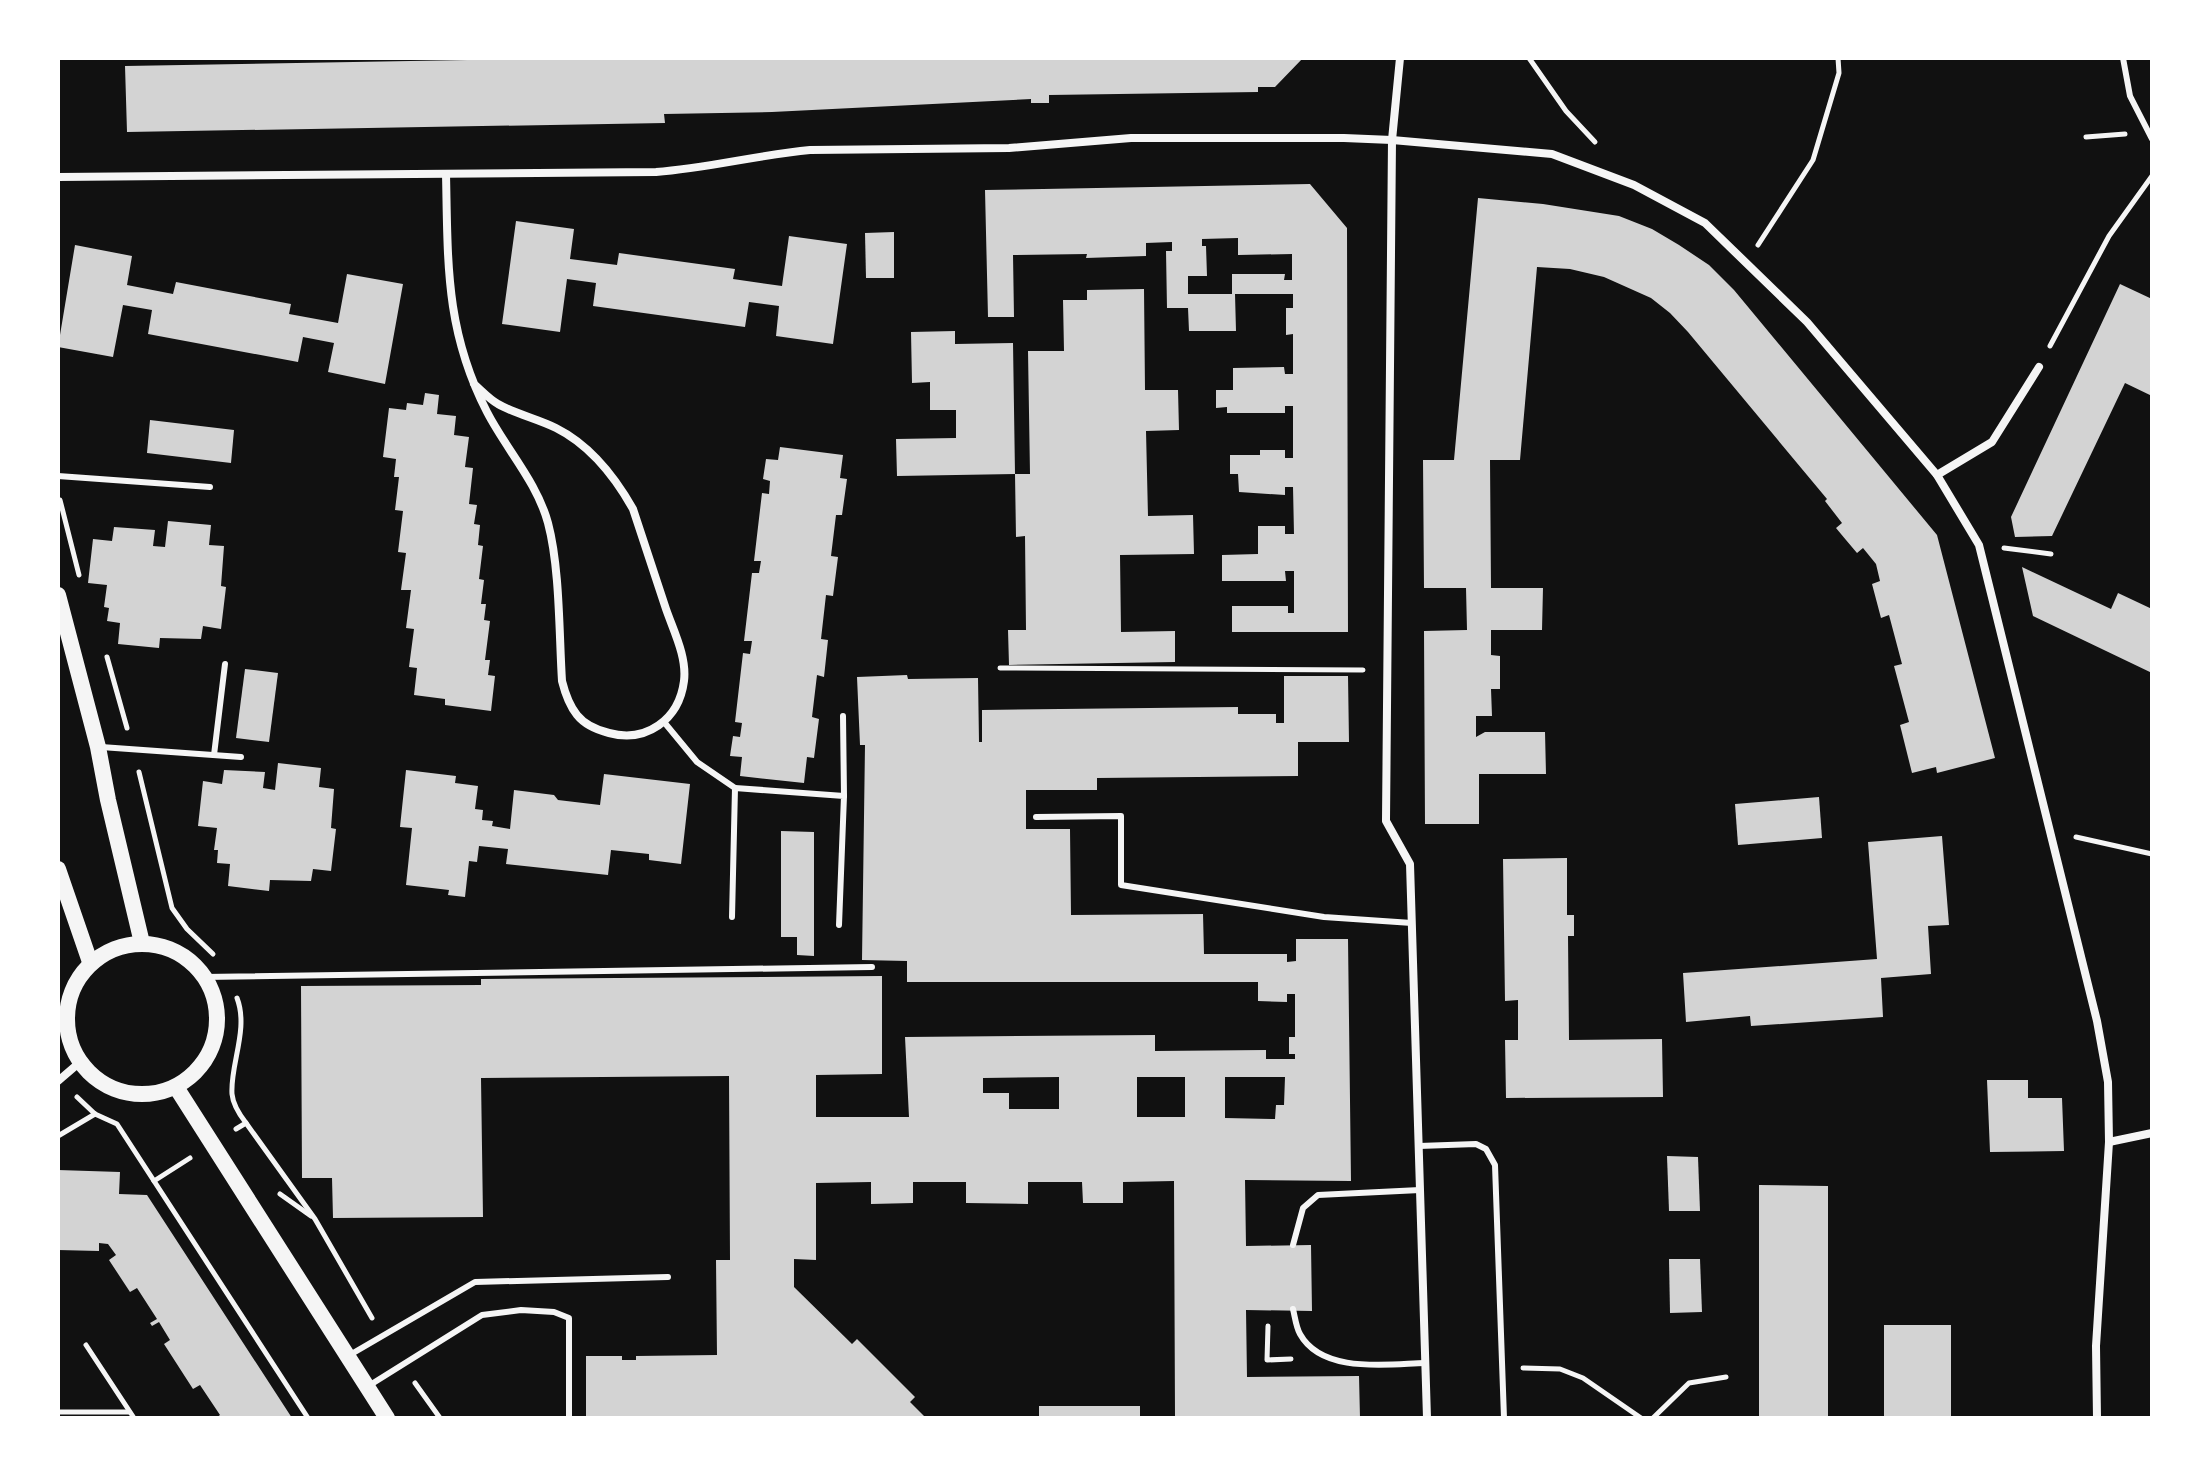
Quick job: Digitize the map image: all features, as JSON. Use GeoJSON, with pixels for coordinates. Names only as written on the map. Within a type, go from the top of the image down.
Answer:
{"type":"FeatureCollection","features":[{"type":"Feature","properties":{"kind":"main road"},"geometry":{"type":"LineString","coordinates":[[58,595],[98,747],[142,943]]}},
{"type":"Feature","properties":{"kind":"main road"},"geometry":{"type":"LineString","coordinates":[[58,869],[90,962]]}},
{"type":"Feature","properties":{"kind":"main road"},"geometry":{"type":"LineString","coordinates":[[142,943],[171,948],[196,965],[212,989],[218,1017],[213,1047],[195,1073],[176,1087],[142,1095],[112,1089],[79,1063],[71,1047],[65,1018],[71,989],[90,962],[113,948],[142,943]]}},
{"type":"Feature","properties":{"kind":"main road"},"geometry":{"type":"LineString","coordinates":[[176,1087],[387,1418]]}},
{"type":"Feature","properties":{"kind":"street"},"geometry":{"type":"LineString","coordinates":[[1400,58],[1392,140],[1386,821],[1410,864],[1427,1418]]}},
{"type":"Feature","properties":{"kind":"street"},"geometry":{"type":"LineString","coordinates":[[58,177],[656,172],[694,169],[810,150],[1009,148],[1131,138],[1392,140],[1552,154],[1634,185],[1705,223],[1807,322],[1937,475],[1979,545],[2097,1021],[2108,1082],[2109,1142],[2096,1346],[2097,1418]]}},
{"type":"Feature","properties":{"kind":"street"},"geometry":{"type":"LineString","coordinates":[[446,174],[456,334],[474,384],[503,442],[542,504],[549,525],[562,681],[567,699],[586,724],[619,736],[637,736],[664,722],[671,714],[682,691],[683,663],[633,509],[622,490],[573,437],[528,415],[498,405],[474,384]]}},
{"type":"Feature","properties":{"kind":"street"},"geometry":{"type":"LineString","coordinates":[[1937,475],[1992,442],[2039,367]]}},
{"type":"Feature","properties":{"kind":"street"},"geometry":{"type":"LineString","coordinates":[[58,1080],[79,1063]]}},
{"type":"Feature","properties":{"kind":"street"},"geometry":{"type":"LineString","coordinates":[[2109,1142],[2152,1133]]}},
{"type":"Feature","properties":{"kind":"lane"},"geometry":{"type":"LineString","coordinates":[[2123,58],[2130,96],[2150,136]]}},
{"type":"Feature","properties":{"kind":"lane"},"geometry":{"type":"LineString","coordinates":[[58,476],[210,487]]}},
{"type":"Feature","properties":{"kind":"lane"},"geometry":{"type":"LineString","coordinates":[[214,755],[225,664]]}},
{"type":"Feature","properties":{"kind":"lane"},"geometry":{"type":"LineString","coordinates":[[839,925],[844,796],[843,716]]}},
{"type":"Feature","properties":{"kind":"lane"},"geometry":{"type":"LineString","coordinates":[[664,722],[697,762],[735,788],[844,796]]}},
{"type":"Feature","properties":{"kind":"lane"},"geometry":{"type":"LineString","coordinates":[[98,747],[241,757]]}},
{"type":"Feature","properties":{"kind":"lane"},"geometry":{"type":"LineString","coordinates":[[732,917],[735,788]]}},
{"type":"Feature","properties":{"kind":"lane"},"geometry":{"type":"LineString","coordinates":[[1036,817],[1121,816],[1121,885],[1324,917],[1412,923]]}},
{"type":"Feature","properties":{"kind":"lane"},"geometry":{"type":"LineString","coordinates":[[204,977],[872,967]]}},
{"type":"Feature","properties":{"kind":"lane"},"geometry":{"type":"LineString","coordinates":[[1419,1146],[1476,1144],[1486,1149],[1495,1165],[1504,1418]]}},
{"type":"Feature","properties":{"kind":"lane"},"geometry":{"type":"LineString","coordinates":[[1293,1245],[1303,1208],[1318,1195],[1420,1190]]}},
{"type":"Feature","properties":{"kind":"lane"},"geometry":{"type":"LineString","coordinates":[[348,1356],[475,1282],[668,1277]]}},
{"type":"Feature","properties":{"kind":"lane"},"geometry":{"type":"LineString","coordinates":[[1293,1309],[1300,1333],[1311,1347],[1327,1359],[1369,1364],[1425,1363]]}},
{"type":"Feature","properties":{"kind":"lane"},"geometry":{"type":"LineString","coordinates":[[367,1387],[482,1315],[521,1310],[554,1312],[569,1318],[569,1418]]}},
{"type":"Feature","properties":{"kind":"path"},"geometry":{"type":"LineString","coordinates":[[1529,58],[1566,111],[1634,185]]}},
{"type":"Feature","properties":{"kind":"path"},"geometry":{"type":"LineString","coordinates":[[1746,263],[1813,160],[1839,73],[1838,58]]}},
{"type":"Feature","properties":{"kind":"path"},"geometry":{"type":"LineString","coordinates":[[2086,137],[2150,136]]}},
{"type":"Feature","properties":{"kind":"path"},"geometry":{"type":"LineString","coordinates":[[2039,367],[2109,236],[2152,176]]}},
{"type":"Feature","properties":{"kind":"path"},"geometry":{"type":"LineString","coordinates":[[58,490],[80,577]]}},
{"type":"Feature","properties":{"kind":"path"},"geometry":{"type":"LineString","coordinates":[[1979,545],[2051,554]]}},
{"type":"Feature","properties":{"kind":"path"},"geometry":{"type":"LineString","coordinates":[[103,642],[172,908],[187,929],[210,950],[228,976],[241,1008]]}},
{"type":"Feature","properties":{"kind":"path"},"geometry":{"type":"LineString","coordinates":[[1000,668],[1388,670]]}},
{"type":"Feature","properties":{"kind":"path"},"geometry":{"type":"LineString","coordinates":[[2051,836],[2084,837],[2152,854]]}},
{"type":"Feature","properties":{"kind":"path"},"geometry":{"type":"LineString","coordinates":[[58,1080],[95,1114],[117,1124],[308,1418]]}},
{"type":"Feature","properties":{"kind":"path"},"geometry":{"type":"LineString","coordinates":[[58,1136],[95,1114]]}},
{"type":"Feature","properties":{"kind":"path"},"geometry":{"type":"LineString","coordinates":[[246,1123],[315,1219]]}},
{"type":"Feature","properties":{"kind":"path"},"geometry":{"type":"LineString","coordinates":[[86,1345],[132,1415]]}},
{"type":"Feature","properties":{"kind":"path"},"geometry":{"type":"LineString","coordinates":[[1502,1368],[1560,1369],[1583,1378],[1641,1418]]}},
{"type":"Feature","properties":{"kind":"path"},"geometry":{"type":"LineString","coordinates":[[1653,1418],[1689,1383],[1726,1377]]}},
{"type":"Feature","properties":{"kind":"path"},"geometry":{"type":"LineString","coordinates":[[58,1412],[132,1415]]}},
{"type":"Feature","properties":{"kind":"building"},"geometry":{"type":"Polygon","coordinates":[[[576,58],[1303,58],[1275,87],[1258,87],[1258,92],[1049,95],[1049,103],[1031,103],[1031,99],[772,112],[664,114],[665,123],[127,132],[125,66],[576,58]]]}},
{"type":"Feature","properties":{"kind":"building"},"geometry":{"type":"Polygon","coordinates":[[[1310,184],[1347,228],[1348,632],[1232,632],[1232,606],[1288,606],[1288,613],[1294,613],[1294,571],[1285,571],[1286,581],[1222,581],[1222,555],[1258,554],[1258,526],[1285,526],[1285,534],[1294,534],[1293,487],[1285,487],[1285,495],[1239,492],[1238,474],[1230,474],[1230,455],[1260,455],[1260,450],[1285,450],[1285,458],[1293,458],[1293,406],[1285,406],[1285,413],[1227,413],[1227,407],[1216,408],[1216,390],[1233,390],[1233,368],[1284,367],[1285,374],[1293,374],[1293,334],[1286,335],[1286,308],[1293,308],[1293,294],[1235,294],[1236,331],[1189,331],[1188,308],[1167,308],[1166,251],[1172,251],[1172,242],[1146,243],[1146,256],[1086,258],[1087,254],[1013,255],[1014,317],[988,317],[985,190],[1310,184]],[[1238,238],[1202,239],[1202,246],[1206,246],[1207,276],[1188,276],[1188,294],[1232,294],[1232,274],[1285,274],[1284,280],[1292,280],[1292,254],[1238,255],[1238,238]]]}},
{"type":"Feature","properties":{"kind":"building"},"geometry":{"type":"Polygon","coordinates":[[[1478,198],[1619,216],[1652,229],[1679,245],[1709,265],[1734,290],[1937,535],[1995,758],[1937,773],[1936,767],[1912,773],[1900,725],[1909,722],[1894,666],[1902,664],[1889,615],[1881,618],[1872,584],[1880,581],[1876,564],[1863,548],[1857,553],[1836,528],[1842,523],[1825,501],[1827,499],[1670,313],[1651,298],[1604,277],[1570,269],[1537,267],[1520,460],[1490,460],[1491,588],[1543,588],[1542,630],[1491,630],[1491,655],[1500,656],[1500,689],[1491,689],[1492,716],[1476,716],[1476,737],[1485,732],[1545,732],[1546,774],[1479,774],[1479,824],[1425,824],[1424,631],[1467,630],[1466,588],[1424,588],[1423,460],[1454,460],[1478,198]]]}},
{"type":"Feature","properties":{"kind":"building"},"geometry":{"type":"Polygon","coordinates":[[[516,221],[574,229],[570,259],[617,265],[619,253],[735,269],[733,279],[782,286],[789,236],[847,244],[833,344],[776,336],[779,306],[749,302],[745,327],[593,306],[596,283],[567,279],[560,332],[502,324],[516,221]]]}},
{"type":"Feature","properties":{"kind":"building"},"geometry":{"type":"Polygon","coordinates":[[[894,232],[894,278],[866,278],[865,233],[894,232]]]}},
{"type":"Feature","properties":{"kind":"building"},"geometry":{"type":"Polygon","coordinates":[[[75,245],[132,256],[127,285],[173,294],[176,282],[291,304],[289,314],[338,323],[347,274],[403,284],[385,384],[328,372],[334,343],[303,337],[298,362],[148,334],[152,310],[123,305],[113,357],[58,347],[75,245]]]}},
{"type":"Feature","properties":{"kind":"building"},"geometry":{"type":"Polygon","coordinates":[[[2120,284],[2152,299],[2152,396],[2125,383],[2052,536],[2015,537],[2011,517],[2120,284]]]}},
{"type":"Feature","properties":{"kind":"building"},"geometry":{"type":"Polygon","coordinates":[[[1144,289],[1145,390],[1178,390],[1179,430],[1146,431],[1148,516],[1193,515],[1194,554],[1120,555],[1121,632],[1175,631],[1175,662],[1009,665],[1008,630],[1026,630],[1025,536],[1016,537],[1015,474],[1030,474],[1028,351],[1064,351],[1063,300],[1087,300],[1087,290],[1144,289]]]}},
{"type":"Feature","properties":{"kind":"building"},"geometry":{"type":"Polygon","coordinates":[[[955,331],[955,344],[1013,343],[1015,474],[897,476],[896,439],[956,438],[956,410],[930,410],[930,382],[912,383],[911,332],[955,331]]]}},
{"type":"Feature","properties":{"kind":"building"},"geometry":{"type":"Polygon","coordinates":[[[425,393],[439,395],[437,414],[456,416],[454,435],[469,437],[465,467],[473,468],[469,504],[477,505],[474,524],[480,525],[478,545],[483,546],[479,579],[484,580],[481,604],[486,604],[484,620],[490,621],[485,660],[490,660],[488,675],[495,676],[491,711],[445,705],[445,699],[414,695],[417,668],[409,667],[414,629],[406,628],[411,590],[401,590],[406,553],[398,552],[403,511],[395,510],[399,477],[394,477],[396,459],[383,457],[389,408],[406,410],[407,403],[423,405],[425,393]]]}},
{"type":"Feature","properties":{"kind":"building"},"geometry":{"type":"Polygon","coordinates":[[[150,420],[234,430],[231,463],[147,453],[150,420]]]}},
{"type":"Feature","properties":{"kind":"building"},"geometry":{"type":"Polygon","coordinates":[[[780,447],[843,455],[840,478],[847,479],[842,515],[836,515],[831,556],[838,557],[833,596],[826,595],[821,639],[828,640],[824,677],[817,675],[812,717],[819,719],[814,758],[807,757],[804,783],[740,776],[742,757],[730,756],[733,736],[740,737],[742,723],[735,722],[743,653],[750,654],[752,641],[744,641],[752,573],[759,573],[761,561],[754,561],[762,493],[769,494],[770,481],[763,479],[766,459],[778,460],[780,447]]]}},
{"type":"Feature","properties":{"kind":"building"},"geometry":{"type":"Polygon","coordinates":[[[168,521],[211,525],[209,545],[224,546],[221,586],[226,587],[221,629],[203,626],[201,639],[160,638],[159,648],[118,644],[120,623],[107,621],[109,608],[104,607],[107,585],[88,583],[93,539],[112,541],[114,527],[155,530],[153,546],[165,547],[168,521]]]}},
{"type":"Feature","properties":{"kind":"building"},"geometry":{"type":"Polygon","coordinates":[[[2022,567],[2111,609],[2118,593],[2152,609],[2152,673],[2033,616],[2022,567]]]}},
{"type":"Feature","properties":{"kind":"building"},"geometry":{"type":"Polygon","coordinates":[[[245,669],[278,673],[269,742],[236,738],[245,669]]]}},
{"type":"Feature","properties":{"kind":"building"},"geometry":{"type":"Polygon","coordinates":[[[907,675],[908,679],[978,678],[979,742],[982,742],[982,710],[1238,707],[1238,714],[1276,714],[1276,723],[1284,723],[1284,676],[1348,676],[1349,742],[1298,742],[1298,776],[1097,778],[1097,790],[1026,790],[1026,829],[1070,829],[1071,915],[1203,914],[1204,954],[1287,954],[1287,962],[1296,961],[1296,939],[1348,939],[1351,1181],[1245,1180],[1246,1246],[1311,1245],[1312,1311],[1246,1310],[1247,1377],[1359,1376],[1360,1418],[1175,1418],[1174,1181],[1123,1182],[1123,1203],[1083,1203],[1082,1182],[1028,1182],[1028,1204],[966,1203],[966,1182],[913,1182],[913,1203],[871,1204],[871,1182],[816,1183],[816,1260],[794,1259],[794,1287],[852,1344],[857,1339],[915,1397],[910,1402],[926,1418],[586,1418],[586,1356],[622,1356],[622,1360],[636,1360],[636,1356],[717,1355],[716,1260],[730,1260],[729,1076],[481,1078],[483,1217],[333,1218],[332,1178],[302,1178],[301,986],[481,985],[481,979],[882,976],[882,1074],[816,1075],[816,1117],[909,1117],[905,1037],[1155,1035],[1155,1051],[1266,1050],[1266,1059],[1295,1059],[1295,1054],[1289,1054],[1289,1037],[1295,1037],[1295,994],[1287,994],[1287,1002],[1258,1001],[1258,982],[907,982],[907,961],[862,960],[865,745],[860,745],[857,677],[907,675]],[[1059,1077],[983,1078],[983,1093],[1009,1093],[1009,1109],[1059,1109],[1059,1077]],[[1137,1077],[1137,1117],[1185,1117],[1185,1077],[1137,1077]],[[1225,1077],[1225,1118],[1275,1119],[1276,1105],[1284,1105],[1285,1077],[1225,1077]]]}},
{"type":"Feature","properties":{"kind":"building"},"geometry":{"type":"Polygon","coordinates":[[[278,763],[321,768],[319,787],[334,789],[331,828],[336,829],[331,871],[313,869],[311,881],[270,880],[269,891],[228,886],[230,864],[217,863],[218,850],[214,850],[217,828],[198,826],[203,781],[222,784],[224,770],[265,772],[263,788],[275,790],[278,763]]]}},
{"type":"Feature","properties":{"kind":"building"},"geometry":{"type":"Polygon","coordinates":[[[406,770],[456,776],[455,783],[478,786],[475,809],[483,810],[482,820],[493,821],[492,826],[510,829],[514,790],[600,805],[604,774],[690,784],[681,864],[649,860],[649,854],[611,850],[608,875],[506,864],[508,849],[479,846],[477,862],[469,861],[465,897],[448,895],[449,890],[406,885],[412,828],[400,827],[406,770]]]}},
{"type":"Feature","properties":{"kind":"building"},"geometry":{"type":"Polygon","coordinates":[[[1819,797],[1822,838],[1738,845],[1735,804],[1819,797]]]}},
{"type":"Feature","properties":{"kind":"building"},"geometry":{"type":"Polygon","coordinates":[[[781,831],[814,832],[814,956],[797,955],[797,937],[781,937],[781,831]]]}},
{"type":"Feature","properties":{"kind":"building"},"geometry":{"type":"Polygon","coordinates":[[[1942,836],[1949,925],[1928,926],[1931,974],[1881,978],[1883,1017],[1751,1026],[1750,1016],[1686,1022],[1683,973],[1877,959],[1868,842],[1942,836]]]}},
{"type":"Feature","properties":{"kind":"building"},"geometry":{"type":"Polygon","coordinates":[[[1567,858],[1567,915],[1574,915],[1574,936],[1568,936],[1569,1040],[1662,1039],[1663,1097],[1506,1098],[1505,1040],[1518,1040],[1518,1000],[1505,1001],[1503,859],[1567,858]]]}},
{"type":"Feature","properties":{"kind":"building"},"geometry":{"type":"Polygon","coordinates":[[[1987,1080],[2028,1080],[2028,1098],[2062,1098],[2064,1151],[1990,1152],[1987,1080]]]}},
{"type":"Feature","properties":{"kind":"building"},"geometry":{"type":"Polygon","coordinates":[[[1667,1156],[1698,1157],[1700,1211],[1669,1211],[1667,1156]]]}},
{"type":"Feature","properties":{"kind":"building"},"geometry":{"type":"Polygon","coordinates":[[[58,1170],[120,1172],[119,1194],[147,1195],[292,1418],[216,1418],[220,1415],[200,1385],[193,1389],[164,1344],[170,1340],[159,1322],[152,1326],[150,1323],[157,1319],[137,1288],[130,1292],[109,1260],[116,1255],[108,1244],[99,1243],[99,1251],[58,1250],[58,1170]]]}},
{"type":"Feature","properties":{"kind":"building"},"geometry":{"type":"Polygon","coordinates":[[[1759,1185],[1828,1186],[1828,1416],[1759,1416],[1759,1185]]]}},
{"type":"Feature","properties":{"kind":"building"},"geometry":{"type":"Polygon","coordinates":[[[1669,1259],[1700,1259],[1702,1312],[1670,1313],[1669,1259]]]}},
{"type":"Feature","properties":{"kind":"building"},"geometry":{"type":"Polygon","coordinates":[[[1884,1325],[1951,1325],[1951,1418],[1884,1418],[1884,1325]]]}},
{"type":"Feature","properties":{"kind":"building"},"geometry":{"type":"Polygon","coordinates":[[[1039,1406],[1140,1406],[1140,1418],[1039,1418],[1039,1406]]]}}]}
